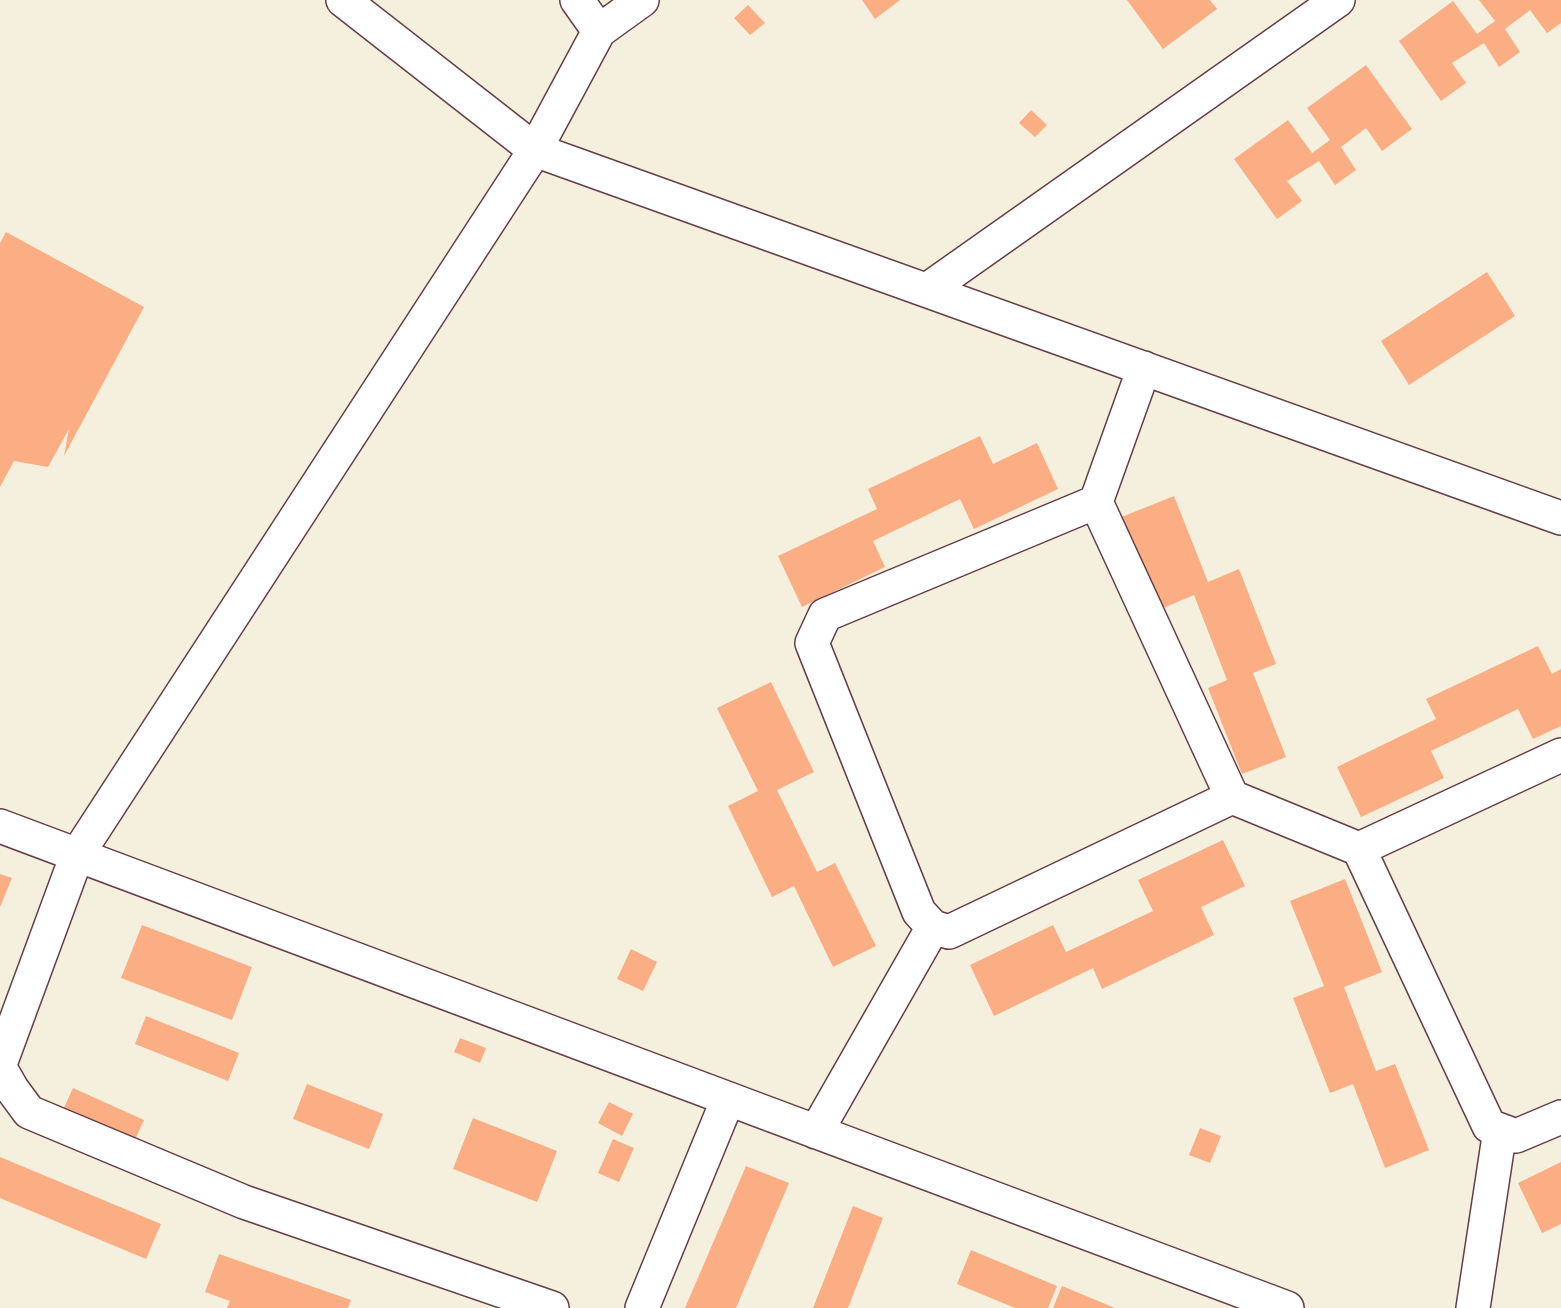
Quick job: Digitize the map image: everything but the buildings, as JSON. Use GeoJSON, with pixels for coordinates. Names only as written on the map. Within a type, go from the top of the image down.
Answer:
{"type":"FeatureCollection","features":[{"type":"Feature","properties":{"kind":"street"},"geometry":{"type":"LineString","coordinates":[[343,0],[535,150],[1561,518]]}},
{"type":"Feature","properties":{"kind":"street"},"geometry":{"type":"LineString","coordinates":[[578,0],[599,31]]}},
{"type":"Feature","properties":{"kind":"street"},"geometry":{"type":"LineString","coordinates":[[552,1308],[244,1202],[28,1112],[0,1066],[77,855],[535,150],[599,31],[642,0]]}},
{"type":"Feature","properties":{"kind":"street"},"geometry":{"type":"LineString","coordinates":[[927,290],[1338,0]]}},
{"type":"Feature","properties":{"kind":"street"},"geometry":{"type":"LineString","coordinates":[[1144,368],[1096,502],[1232,797],[1359,849],[1489,1126],[1516,1136],[1561,1117]]}},
{"type":"Feature","properties":{"kind":"street"},"geometry":{"type":"LineString","coordinates":[[1096,502],[825,615],[812,643],[919,912],[933,927],[949,932],[1232,797]]}},
{"type":"Feature","properties":{"kind":"street"},"geometry":{"type":"LineString","coordinates":[[1359,849],[1561,755]]}},
{"type":"Feature","properties":{"kind":"street"},"geometry":{"type":"LineString","coordinates":[[0,826],[1287,1308]]}},
{"type":"Feature","properties":{"kind":"street"},"geometry":{"type":"LineString","coordinates":[[816,1132],[933,927]]}},
{"type":"Feature","properties":{"kind":"street"},"geometry":{"type":"LineString","coordinates":[[642,1308],[728,1099]]}},
{"type":"Feature","properties":{"kind":"street"},"geometry":{"type":"LineString","coordinates":[[1473,1308],[1500,1130]]}}]}
